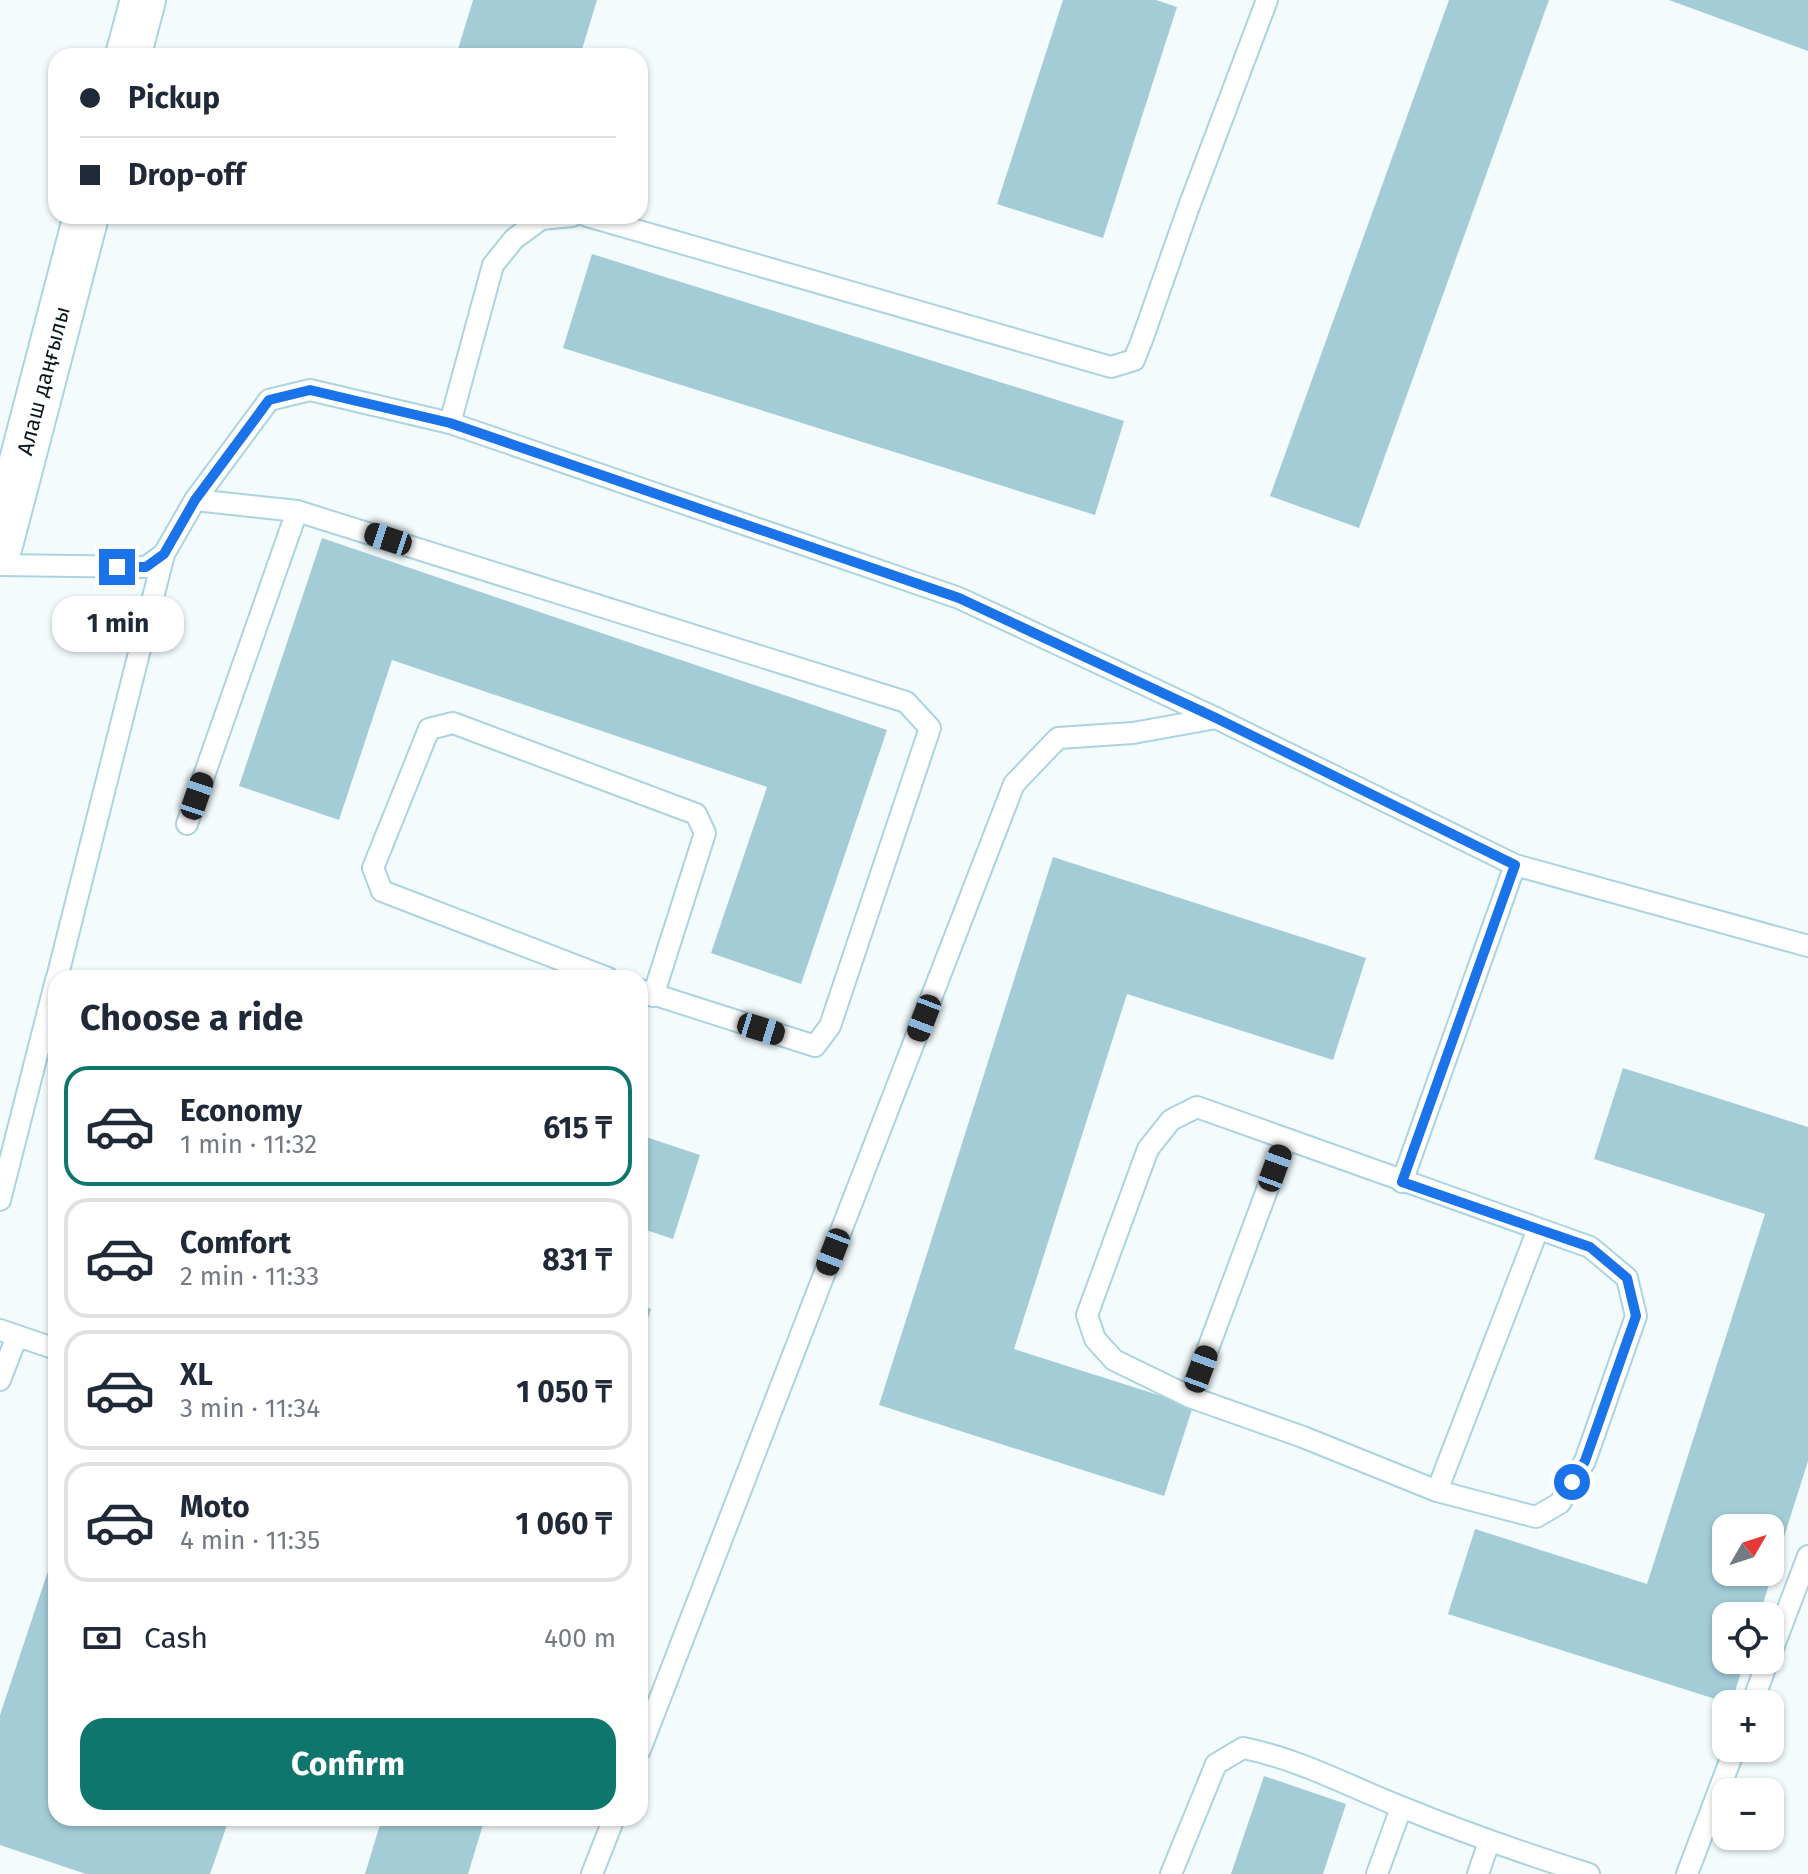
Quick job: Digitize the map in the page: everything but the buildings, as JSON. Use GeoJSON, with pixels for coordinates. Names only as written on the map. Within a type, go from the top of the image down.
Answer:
{"type":"FeatureCollection","features":[{"type":"Feature","properties":{"kind":"main road"},"geometry":{"type":"LineString","coordinates":[[130,48],[143,0]]}},
{"type":"Feature","properties":{"kind":"main road","name":"Алаш даңғылы"},"geometry":{"type":"LineString","coordinates":[[0,545],[84,224]]}},
{"type":"Feature","properties":{"kind":"lane"},"geometry":{"type":"LineString","coordinates":[[615,224],[1111,367],[1134,360],[1267,0]]}},
{"type":"Feature","properties":{"kind":"lane"},"geometry":{"type":"LineString","coordinates":[[450,423],[493,265],[514,239],[534,224]]}},
{"type":"Feature","properties":{"kind":"lane"},"geometry":{"type":"LineString","coordinates":[[58,970],[164,554],[195,500],[269,400],[310,390],[450,423],[959,598],[1216,718],[1515,865],[1808,946]]}},
{"type":"Feature","properties":{"kind":"lane"},"geometry":{"type":"LineString","coordinates":[[195,500],[297,511],[906,702],[930,728],[830,1026],[815,1046],[648,993]]}},
{"type":"Feature","properties":{"kind":"lane"},"geometry":{"type":"LineString","coordinates":[[187,824],[297,511]]}},
{"type":"Feature","properties":{"kind":"lane"},"geometry":{"type":"LineString","coordinates":[[0,565],[146,567],[164,554]]}},
{"type":"Feature","properties":{"kind":"lane"},"geometry":{"type":"LineString","coordinates":[[648,1729],[1014,784],[1058,738],[1133,733],[1216,718]]}},
{"type":"Feature","properties":{"kind":"lane"},"geometry":{"type":"LineString","coordinates":[[587,970],[382,891],[373,868],[429,729],[453,723],[696,814],[705,833],[648,990]]}},
{"type":"Feature","properties":{"kind":"lane"},"geometry":{"type":"LineString","coordinates":[[1402,1182],[1515,865]]}},
{"type":"Feature","properties":{"kind":"lane"},"geometry":{"type":"LineString","coordinates":[[0,1200],[48,1011]]}},
{"type":"Feature","properties":{"kind":"lane"},"geometry":{"type":"LineString","coordinates":[[1197,1107],[1402,1182],[1590,1247],[1627,1278],[1636,1316],[1585,1461],[1560,1503],[1536,1517],[1437,1491],[1303,1437],[1190,1397],[1114,1360],[1095,1339],[1087,1315],[1148,1149],[1171,1120],[1197,1107]]}},
{"type":"Feature","properties":{"kind":"lane"},"geometry":{"type":"LineString","coordinates":[[1190,1397],[1286,1139]]}},
{"type":"Feature","properties":{"kind":"lane"},"geometry":{"type":"LineString","coordinates":[[1437,1491],[1538,1229]]}},
{"type":"Feature","properties":{"kind":"lane"},"geometry":{"type":"LineString","coordinates":[[0,1380],[8,1333],[48,1346]]}},
{"type":"Feature","properties":{"kind":"lane"},"geometry":{"type":"LineString","coordinates":[[1784,1619],[1808,1556]]}},
{"type":"Feature","properties":{"kind":"lane"},"geometry":{"type":"LineString","coordinates":[[1171,1874],[1216,1764],[1243,1748],[1278,1755],[1489,1842],[1589,1874]]}},
{"type":"Feature","properties":{"kind":"lane"},"geometry":{"type":"LineString","coordinates":[[1687,1874],[1730,1762]]}},
{"type":"Feature","properties":{"kind":"lane"},"geometry":{"type":"LineString","coordinates":[[1377,1874],[1401,1808]]}},
{"type":"Feature","properties":{"kind":"lane"},"geometry":{"type":"LineString","coordinates":[[592,1874],[611,1826]]}},
{"type":"Feature","properties":{"kind":"lane"},"geometry":{"type":"LineString","coordinates":[[1478,1874],[1489,1842]]}},
{"type":"Feature","properties":{"kind":"route"},"geometry":{"type":"LineString","coordinates":[[117,567],[146,567],[164,554],[195,500],[269,400],[310,390],[450,423],[959,598],[1216,718],[1515,865],[1402,1182],[1590,1247],[1627,1278],[1636,1316],[1585,1461],[1572,1482]]}}]}
